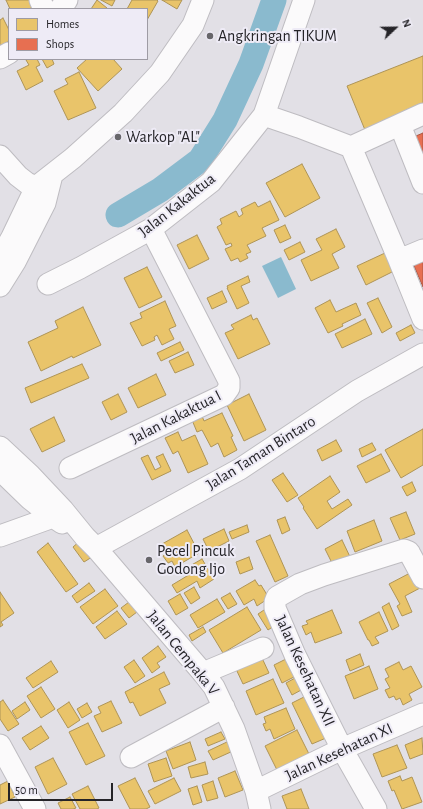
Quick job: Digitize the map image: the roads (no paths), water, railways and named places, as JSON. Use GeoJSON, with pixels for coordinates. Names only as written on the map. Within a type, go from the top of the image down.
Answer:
{"type":"FeatureCollection","features":[{"type":"Feature","properties":{"kind":"street"},"geometry":{"type":"LineString","coordinates":[[0,286],[5,259],[12,237],[36,187],[73,158],[123,113],[160,73],[192,25],[202,0]]}},
{"type":"Feature","properties":{"kind":"street","name":"Jalan Kakaktua"},"geometry":{"type":"LineString","coordinates":[[48,284],[151,229],[211,182],[267,116],[304,0]]}},
{"type":"Feature","properties":{"kind":"street"},"geometry":{"type":"LineString","coordinates":[[267,116],[352,147],[423,114]]}},
{"type":"Feature","properties":{"kind":"street"},"geometry":{"type":"LineString","coordinates":[[400,125],[423,183]]}},
{"type":"Feature","properties":{"kind":"street"},"geometry":{"type":"LineString","coordinates":[[352,147],[423,319]]}},
{"type":"Feature","properties":{"kind":"street"},"geometry":{"type":"LineString","coordinates":[[0,156],[18,176],[27,183],[36,187]]}},
{"type":"Feature","properties":{"kind":"street"},"geometry":{"type":"LineString","coordinates":[[5,259],[45,203],[52,174]]}},
{"type":"Feature","properties":{"kind":"street","name":"Jalan Kakaktua I"},"geometry":{"type":"LineString","coordinates":[[70,468],[224,395],[229,388],[229,381],[151,229]]}},
{"type":"Feature","properties":{"kind":"street"},"geometry":{"type":"LineString","coordinates":[[399,260],[423,250]]}},
{"type":"Feature","properties":{"kind":"street","name":"Jalan Taman Bintaro"},"geometry":{"type":"LineString","coordinates":[[90,543],[240,469],[357,391],[420,361]]}},
{"type":"Feature","properties":{"kind":"street"},"geometry":{"type":"LineString","coordinates":[[0,447],[30,474],[58,513]]}},
{"type":"Feature","properties":{"kind":"street"},"geometry":{"type":"LineString","coordinates":[[0,470],[30,499],[58,513]]}},
{"type":"Feature","properties":{"kind":"street"},"geometry":{"type":"LineString","coordinates":[[0,536],[58,513]]}},
{"type":"Feature","properties":{"kind":"street","name":"Jalan Cempaka V"},"geometry":{"type":"LineString","coordinates":[[58,513],[90,543],[214,687],[234,729],[258,800]]}},
{"type":"Feature","properties":{"kind":"street","name":"Jalan Kesehatan XII"},"geometry":{"type":"LineString","coordinates":[[376,809],[342,749],[295,655],[275,608],[275,602],[277,597],[300,584],[404,550],[409,552],[423,578]]}},
{"type":"Feature","properties":{"kind":"street"},"geometry":{"type":"LineString","coordinates":[[203,673],[263,648]]}},
{"type":"Feature","properties":{"kind":"street"},"geometry":{"type":"LineString","coordinates":[[131,757],[224,707]]}},
{"type":"Feature","properties":{"kind":"street","name":"Jalan Kesehatan XI"},"geometry":{"type":"LineString","coordinates":[[258,800],[342,749],[423,714]]}},
{"type":"Feature","properties":{"kind":"street"},"geometry":{"type":"LineString","coordinates":[[0,745],[7,773],[35,809]]}},
{"type":"Feature","properties":{"kind":"water"},"geometry":{"type":"Polygon","coordinates":[[[281,257],[296,289],[278,298],[262,266],[281,257]]]}},
{"type":"Feature","properties":{"kind":"waterway"},"geometry":{"type":"LineString","coordinates":[[118,215],[160,190],[200,160],[225,120],[251,64],[274,0]]}},
{"type":"Feature","properties":{"kind":"place","name":"Angkringan TIKUM"},"geometry":{"type":"Point","coordinates":[210,36]}},
{"type":"Feature","properties":{"kind":"place","name":"Warkop \"AL\""},"geometry":{"type":"Point","coordinates":[118,137]}},
{"type":"Feature","properties":{"kind":"place","name":"Pecel Pincuk Godong Ijo"},"geometry":{"type":"Point","coordinates":[149,560]}}]}
